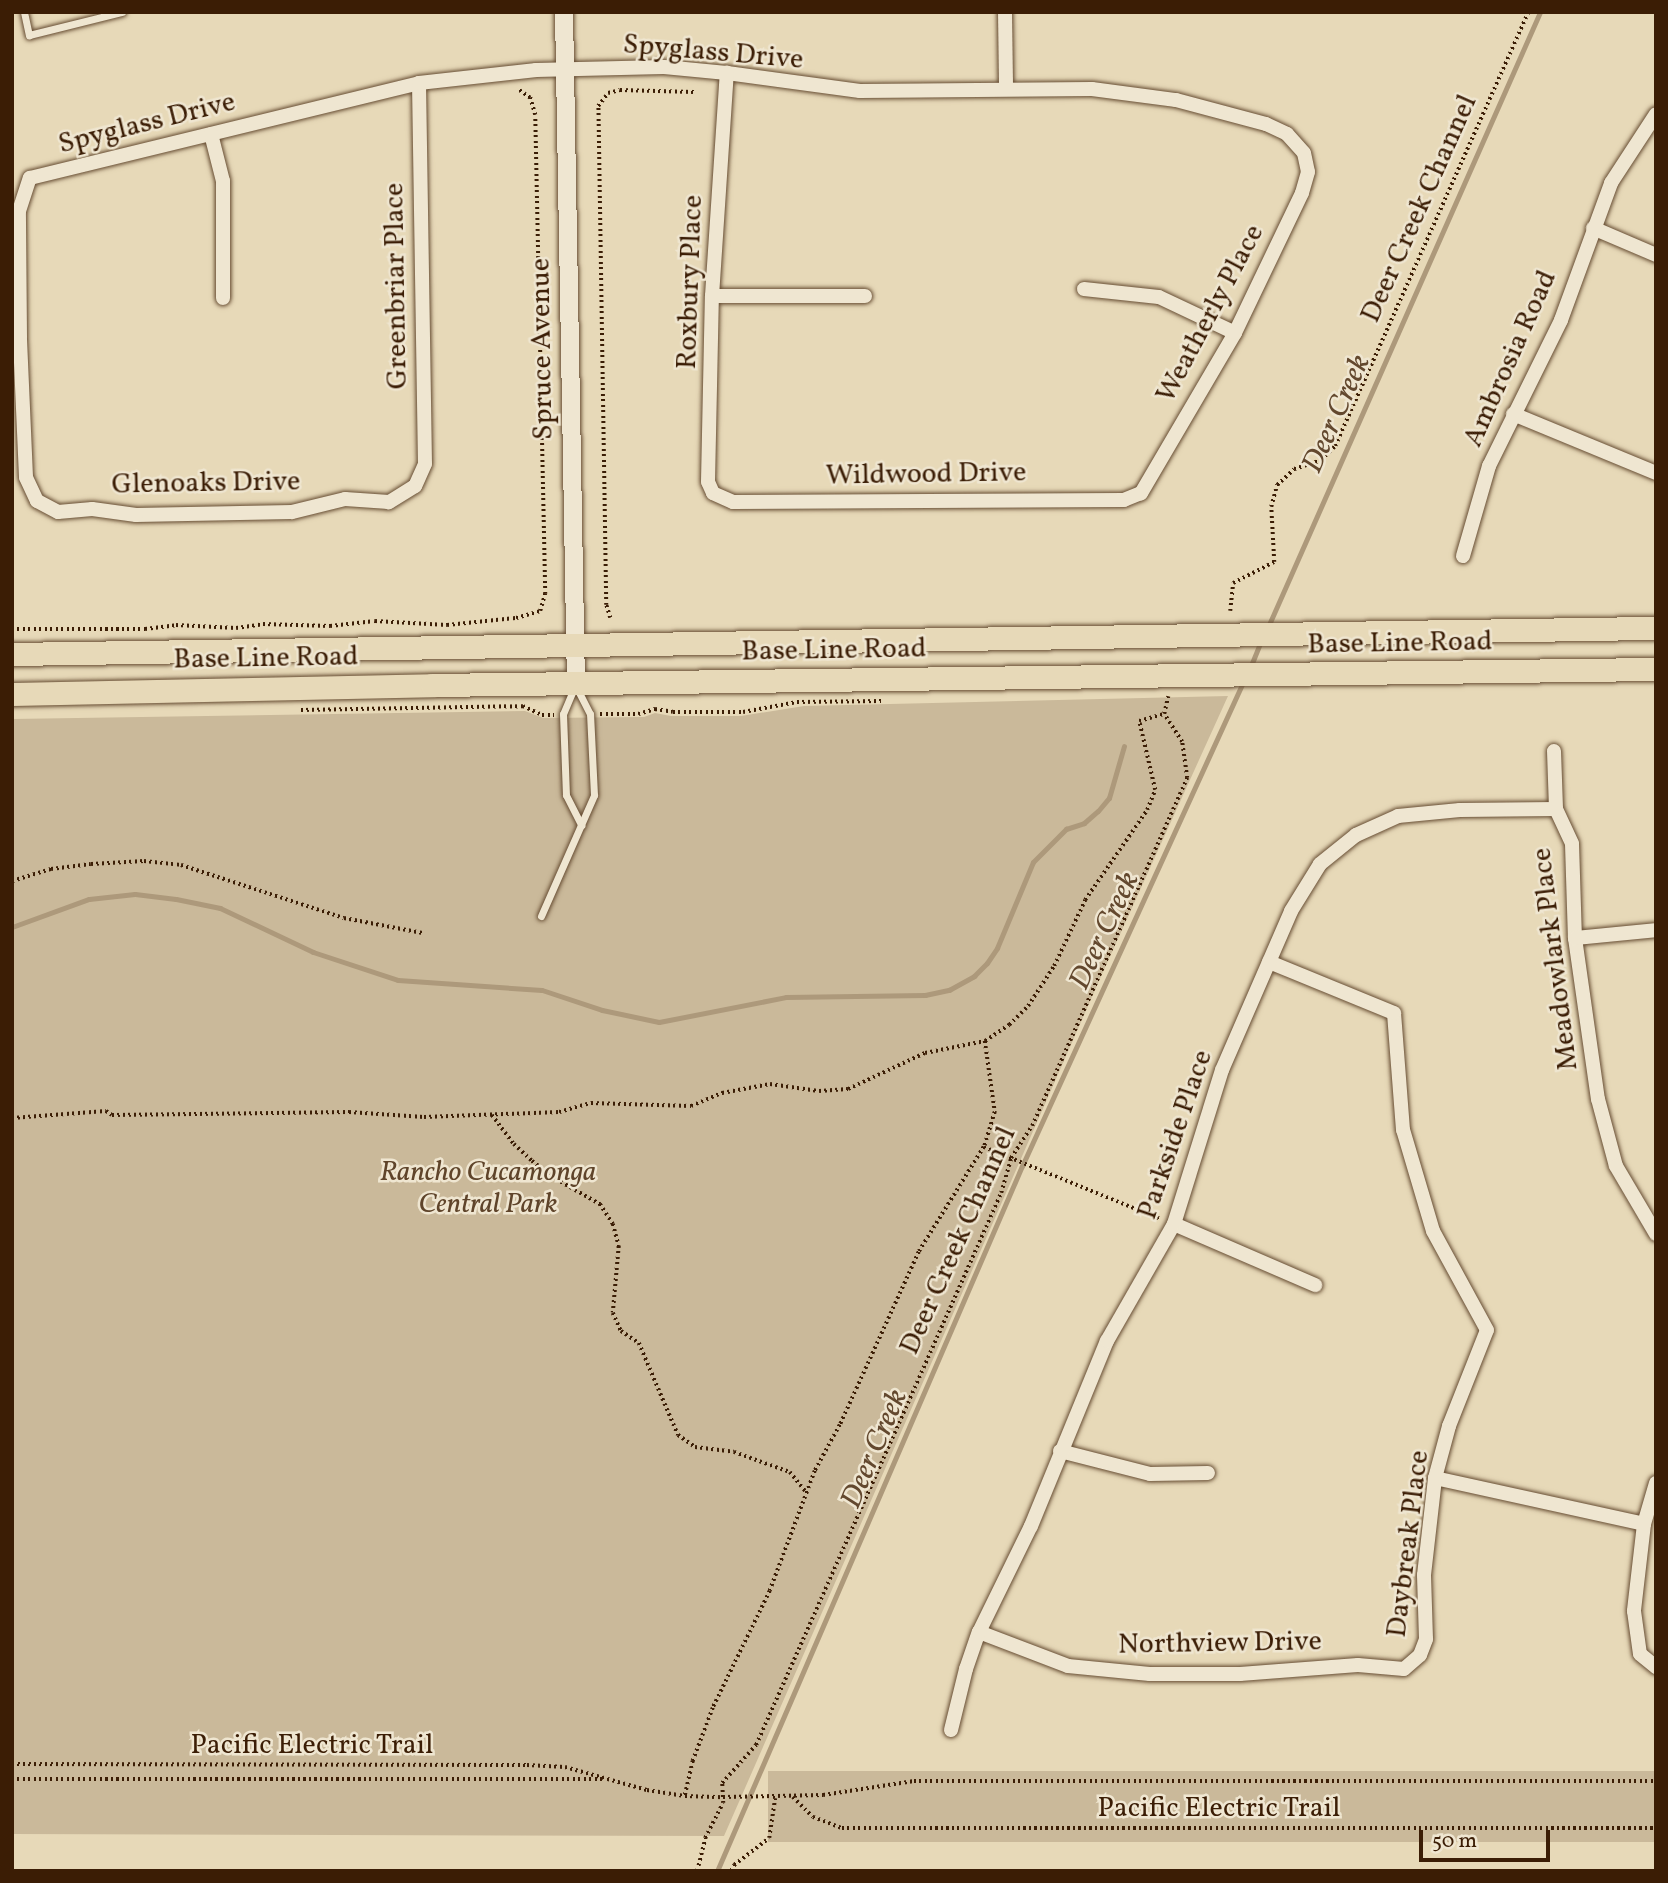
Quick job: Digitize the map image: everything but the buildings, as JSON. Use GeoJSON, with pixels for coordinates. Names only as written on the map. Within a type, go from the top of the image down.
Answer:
{"type":"FeatureCollection","features":[{"type":"Feature","properties":{"kind":"main road","name":"Base Line Road"},"geometry":{"type":"LineString","coordinates":[[12,654],[1656,628]]}},
{"type":"Feature","properties":{"kind":"main road","name":"Base Line Road"},"geometry":{"type":"LineString","coordinates":[[12,694],[1656,669]]}},
{"type":"Feature","properties":{"kind":"street","name":"Spruce Avenue"},"geometry":{"type":"LineString","coordinates":[[564,12],[576,684]]}},
{"type":"Feature","properties":{"kind":"street"},"geometry":{"type":"LineString","coordinates":[[1005,12],[1006,88]]}},
{"type":"Feature","properties":{"kind":"street","name":"Spyglass Drive"},"geometry":{"type":"LineString","coordinates":[[16,337],[19,211],[30,178],[419,83],[479,74],[664,67],[860,92],[1006,88],[1092,89],[1176,100],[1266,124],[1287,134],[1304,153]]}},
{"type":"Feature","properties":{"kind":"street","name":"Roxbury Place"},"geometry":{"type":"LineString","coordinates":[[713,493],[708,482],[712,296],[727,73]]}},
{"type":"Feature","properties":{"kind":"street","name":"Greenbriar Place"},"geometry":{"type":"LineString","coordinates":[[415,486],[425,464],[419,83]]}},
{"type":"Feature","properties":{"kind":"street","name":"Ambrosia Road"},"geometry":{"type":"LineString","coordinates":[[1462,556],[1489,466],[1561,320],[1611,183],[1656,114]]}},
{"type":"Feature","properties":{"kind":"street"},"geometry":{"type":"LineString","coordinates":[[211,134],[223,181],[223,298]]}},
{"type":"Feature","properties":{"kind":"street","name":"Weatherly Place"},"geometry":{"type":"LineString","coordinates":[[1141,493],[1235,333],[1302,193],[1308,172],[1304,153]]}},
{"type":"Feature","properties":{"kind":"street"},"geometry":{"type":"LineString","coordinates":[[1593,228],[1656,255]]}},
{"type":"Feature","properties":{"kind":"street"},"geometry":{"type":"LineString","coordinates":[[1084,289],[1159,298],[1235,333]]}},
{"type":"Feature","properties":{"kind":"street"},"geometry":{"type":"LineString","coordinates":[[712,296],[865,296]]}},
{"type":"Feature","properties":{"kind":"street","name":"Glenoaks Drive"},"geometry":{"type":"LineString","coordinates":[[16,337],[26,477],[37,501],[58,512],[92,509],[136,515],[292,512],[345,499],[389,502],[415,486]]}},
{"type":"Feature","properties":{"kind":"street"},"geometry":{"type":"LineString","coordinates":[[1513,414],[1656,473]]}},
{"type":"Feature","properties":{"kind":"street","name":"Wildwood Drive"},"geometry":{"type":"LineString","coordinates":[[713,493],[733,502],[1124,500],[1141,493]]}},
{"type":"Feature","properties":{"kind":"street","name":"Meadowlark Place"},"geometry":{"type":"LineString","coordinates":[[1555,751],[1556,809],[1572,844],[1575,938],[1595,1086],[1616,1166],[1656,1234]]}},
{"type":"Feature","properties":{"kind":"street","name":"Parkside Place"},"geometry":{"type":"LineString","coordinates":[[951,1730],[966,1669],[979,1632],[1031,1526],[1107,1340],[1174,1224],[1222,1070],[1291,911],[1320,864],[1356,835],[1398,816],[1460,810],[1556,809]]}},
{"type":"Feature","properties":{"kind":"street"},"geometry":{"type":"LineString","coordinates":[[1575,938],[1656,930]]}},
{"type":"Feature","properties":{"kind":"street","name":"Daybreak Place"},"geometry":{"type":"LineString","coordinates":[[1269,962],[1394,1013],[1403,1130],[1433,1231],[1487,1330],[1449,1426],[1435,1478],[1424,1575],[1426,1639],[1420,1655]]}},
{"type":"Feature","properties":{"kind":"street"},"geometry":{"type":"LineString","coordinates":[[1174,1224],[1315,1285]]}},
{"type":"Feature","properties":{"kind":"street"},"geometry":{"type":"LineString","coordinates":[[1060,1451],[1150,1474],[1208,1473]]}},
{"type":"Feature","properties":{"kind":"street"},"geometry":{"type":"LineString","coordinates":[[1435,1478],[1644,1524]]}},
{"type":"Feature","properties":{"kind":"street"},"geometry":{"type":"LineString","coordinates":[[1656,1482],[1644,1524],[1634,1611],[1640,1654],[1656,1667]]}},
{"type":"Feature","properties":{"kind":"street","name":"Northview Drive"},"geometry":{"type":"LineString","coordinates":[[979,1632],[1068,1666],[1150,1674],[1240,1674],[1358,1665],[1404,1669],[1420,1655]]}},
{"type":"Feature","properties":{"kind":"lane"},"geometry":{"type":"LineString","coordinates":[[24,12],[29,35],[122,12]]}},
{"type":"Feature","properties":{"kind":"lane"},"geometry":{"type":"LineString","coordinates":[[576,684],[563,714],[566,795],[581,825]]}},
{"type":"Feature","properties":{"kind":"lane"},"geometry":{"type":"LineString","coordinates":[[541,916],[594,795],[590,714],[576,684]]}},
{"type":"Feature","properties":{"kind":"path","name":"Deer Creek Channel"},"geometry":{"type":"LineString","coordinates":[[1230,611],[1233,583],[1274,562],[1270,507],[1277,485],[1294,469],[1321,460],[1335,446],[1528,12]]}},
{"type":"Feature","properties":{"kind":"path"},"geometry":{"type":"LineString","coordinates":[[12,629],[131,629],[176,625],[236,628],[263,624],[330,626],[375,621],[447,625],[516,618],[540,611],[545,594],[535,115],[530,98],[516,88],[508,88]]}},
{"type":"Feature","properties":{"kind":"path"},"geometry":{"type":"LineString","coordinates":[[610,618],[606,605],[598,106],[608,93],[620,90],[694,92]]}},
{"type":"Feature","properties":{"kind":"path"},"geometry":{"type":"LineString","coordinates":[[12,1118],[106,1111],[112,1115],[349,1112],[424,1117],[559,1112],[591,1103],[691,1106],[722,1093],[770,1084],[819,1091],[848,1089],[925,1053],[985,1041],[1028,1006],[1054,966],[1085,900],[1147,810],[1155,790],[1139,721],[1164,714],[1168,696],[1176,695]]}},
{"type":"Feature","properties":{"kind":"path"},"geometry":{"type":"LineString","coordinates":[[617,713],[638,714],[655,709],[673,712],[743,712],[797,702],[893,701]]}},
{"type":"Feature","properties":{"kind":"path"},"geometry":{"type":"LineString","coordinates":[[523,706],[542,715]]}},
{"type":"Feature","properties":{"kind":"path","name":"Deer Creek Channel"},"geometry":{"type":"LineString","coordinates":[[697,1871],[705,1838],[722,1807],[725,1777],[756,1745],[1001,1193],[1011,1158],[1032,1126],[1187,778],[1182,742],[1164,714]]}},
{"type":"Feature","properties":{"kind":"path"},"geometry":{"type":"LineString","coordinates":[[12,881],[51,870],[91,864],[144,861],[181,865],[344,918],[423,933]]}},
{"type":"Feature","properties":{"kind":"path"},"geometry":{"type":"LineString","coordinates":[[684,1796],[713,1708],[770,1591],[807,1493],[919,1252],[984,1147],[995,1112],[985,1041]]}},
{"type":"Feature","properties":{"kind":"path"},"geometry":{"type":"LineString","coordinates":[[492,1115],[514,1144],[556,1179],[600,1204],[612,1224],[619,1246],[613,1312],[621,1331],[639,1343],[678,1435],[695,1447],[734,1452],[790,1472],[807,1493]]}},
{"type":"Feature","properties":{"kind":"path"},"geometry":{"type":"LineString","coordinates":[[984,1147],[1174,1224]]}},
{"type":"Feature","properties":{"kind":"path","name":"Pacific Electric Trail"},"geometry":{"type":"LineString","coordinates":[[12,1765],[527,1765],[565,1767],[684,1796],[723,1797],[793,1797],[914,1781],[1656,1781]]}},
{"type":"Feature","properties":{"kind":"path","name":"Pacific Electric Trail"},"geometry":{"type":"LineString","coordinates":[[12,1779],[610,1779]]}},
{"type":"Feature","properties":{"kind":"path"},"geometry":{"type":"LineString","coordinates":[[731,1871],[734,1865],[769,1838],[775,1797]]}},
{"type":"Feature","properties":{"kind":"path","name":"Pacific Electric Trail"},"geometry":{"type":"LineString","coordinates":[[793,1797],[813,1817],[842,1828],[1656,1828]]}},
{"type":"Feature","properties":{"kind":"green space","name":"Rancho Cucamonga Central Park"},"geometry":{"type":"Polygon","coordinates":[[[1228,696],[1102,974],[724,1836],[12,1834],[12,719],[525,711],[543,718],[644,717],[655,713],[671,716],[741,716],[804,706],[1228,696]]]}},
{"type":"Feature","properties":{"kind":"green space"},"geometry":{"type":"Polygon","coordinates":[[[768,1771],[1656,1771],[1656,1842],[768,1842],[768,1771]]]}},
{"type":"Feature","properties":{"kind":"waterway","name":"Deer Creek"},"geometry":{"type":"LineString","coordinates":[[1267,629],[1540,12]]}},
{"type":"Feature","properties":{"kind":"waterway","name":"Deer Creek"},"geometry":{"type":"LineString","coordinates":[[1250,668],[1261,641]]}},
{"type":"Feature","properties":{"kind":"waterway","name":"Deer Creek"},"geometry":{"type":"LineString","coordinates":[[717,1871],[1022,1166],[1244,680]]}},
{"type":"Feature","properties":{"kind":"waterway"},"geometry":{"type":"LineString","coordinates":[[12,927],[89,899],[135,894],[176,899],[220,908],[313,952],[398,980],[542,990],[602,1010],[659,1022],[786,997],[925,995],[949,990],[974,976],[987,963],[997,948],[1033,862],[1066,829],[1084,823],[1109,798],[1124,746]]}}]}
